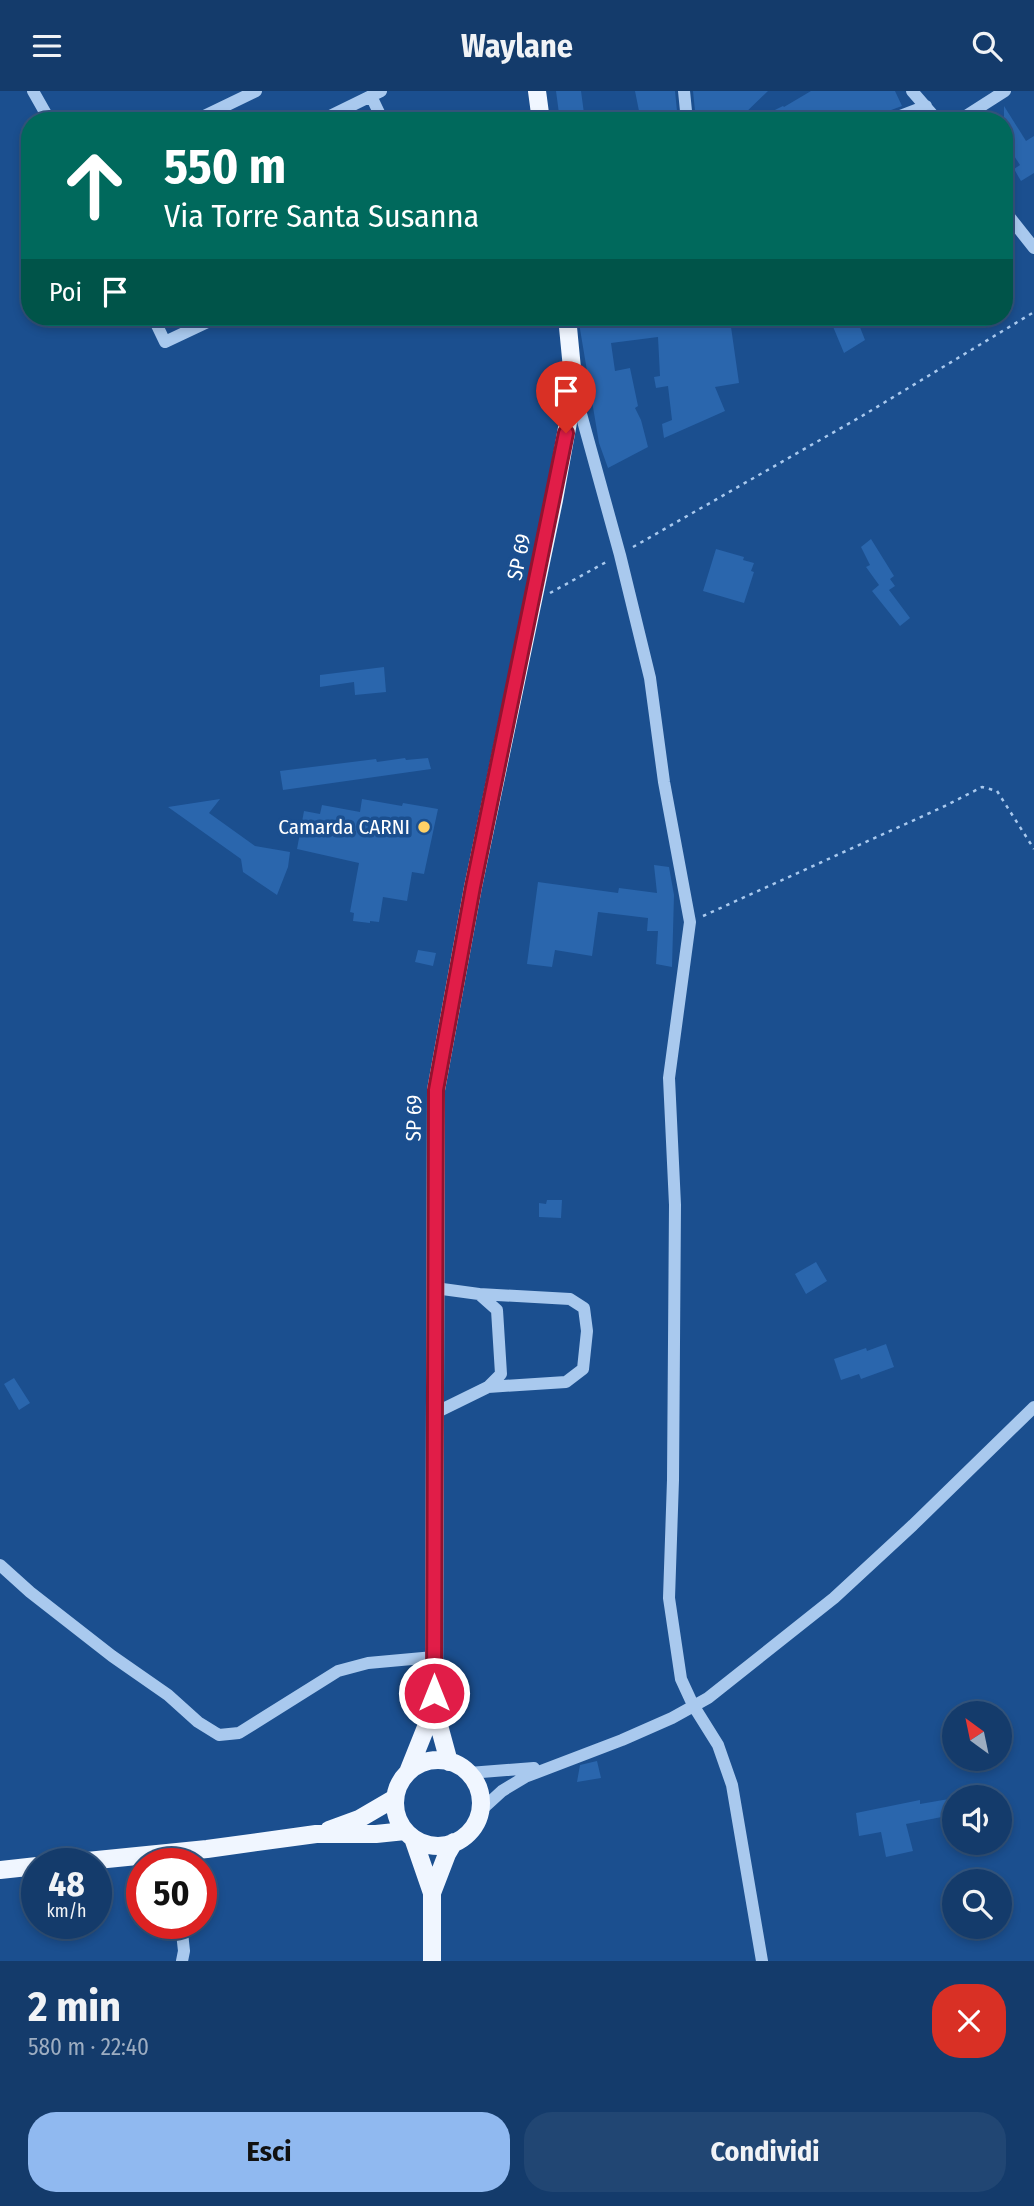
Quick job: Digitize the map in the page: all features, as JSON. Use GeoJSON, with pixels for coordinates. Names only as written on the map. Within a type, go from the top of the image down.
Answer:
{"type":"FeatureCollection","features":[{"type":"Feature","properties":{"kind":"main road"},"geometry":{"type":"LineString","coordinates":[[537,91],[540,112]]}},
{"type":"Feature","properties":{"kind":"main road","name":"SP 69"},"geometry":{"type":"LineString","coordinates":[[434,1707],[436,1090],[473,887],[554,500],[574,389],[568,326]]}},
{"type":"Feature","properties":{"kind":"main road"},"geometry":{"type":"LineString","coordinates":[[434,1707],[449,1762]]}},
{"type":"Feature","properties":{"kind":"main road"},"geometry":{"type":"LineString","coordinates":[[432,1893],[409,1835],[399,1821],[395,1798],[434,1707]]}},
{"type":"Feature","properties":{"kind":"main road"},"geometry":{"type":"LineString","coordinates":[[408,1772],[420,1764],[435,1760],[449,1762],[469,1773],[479,1791],[480,1812],[470,1830],[454,1842],[432,1893],[432,1961]]}},
{"type":"Feature","properties":{"kind":"main road"},"geometry":{"type":"LineString","coordinates":[[316,1834],[359,1819],[395,1798]]}},
{"type":"Feature","properties":{"kind":"main road"},"geometry":{"type":"LineString","coordinates":[[217,1850],[316,1834],[409,1835],[433,1845],[454,1842]]}},
{"type":"Feature","properties":{"kind":"main road"},"geometry":{"type":"LineString","coordinates":[[0,1870],[21,1868]]}},
{"type":"Feature","properties":{"kind":"street"},"geometry":{"type":"LineString","coordinates":[[33,91],[45,112]]}},
{"type":"Feature","properties":{"kind":"street"},"geometry":{"type":"LineString","coordinates":[[213,112],[256,91]]}},
{"type":"Feature","properties":{"kind":"street"},"geometry":{"type":"LineString","coordinates":[[684,91],[686,112]]}},
{"type":"Feature","properties":{"kind":"street"},"geometry":{"type":"LineString","coordinates":[[912,91],[931,112]]}},
{"type":"Feature","properties":{"kind":"street"},"geometry":{"type":"LineString","coordinates":[[972,112],[1005,91]]}},
{"type":"Feature","properties":{"kind":"street"},"geometry":{"type":"LineString","coordinates":[[339,112],[376,94],[381,112]]}},
{"type":"Feature","properties":{"kind":"street"},"geometry":{"type":"LineString","coordinates":[[910,112],[926,106]]}},
{"type":"Feature","properties":{"kind":"street"},"geometry":{"type":"LineString","coordinates":[[1013,221],[1034,248]]}},
{"type":"Feature","properties":{"kind":"street"},"geometry":{"type":"LineString","coordinates":[[157,326],[165,342],[199,326]]}},
{"type":"Feature","properties":{"kind":"street"},"geometry":{"type":"LineString","coordinates":[[574,389],[620,555],[650,678],[664,782],[690,922],[669,1078],[675,1205],[673,1480],[669,1598],[681,1679],[693,1705],[718,1745],[732,1785],[762,1961]]}},
{"type":"Feature","properties":{"kind":"street"},"geometry":{"type":"LineString","coordinates":[[435,1288],[479,1294],[570,1299],[584,1308],[587,1331],[583,1369],[566,1382],[488,1387]]}},
{"type":"Feature","properties":{"kind":"street"},"geometry":{"type":"LineString","coordinates":[[435,1413],[488,1387],[501,1374],[497,1310],[479,1294]]}},
{"type":"Feature","properties":{"kind":"street"},"geometry":{"type":"LineString","coordinates":[[480,1812],[502,1791],[525,1777],[673,1718],[718,1691],[834,1598],[914,1525],[1034,1406]]}},
{"type":"Feature","properties":{"kind":"street"},"geometry":{"type":"LineString","coordinates":[[0,1565],[102,1649],[219,1735],[239,1733],[338,1671],[368,1663],[434,1657]]}},
{"type":"Feature","properties":{"kind":"street"},"geometry":{"type":"LineString","coordinates":[[469,1773],[548,1766]]}},
{"type":"Feature","properties":{"kind":"street"},"geometry":{"type":"LineString","coordinates":[[182,1961],[183,1939]]}},
{"type":"Feature","properties":{"kind":"path"},"geometry":{"type":"LineString","coordinates":[[1013,324],[1034,311]]}},
{"type":"Feature","properties":{"kind":"path"},"geometry":{"type":"LineString","coordinates":[[532,603],[862,416],[1009,326]]}},
{"type":"Feature","properties":{"kind":"path"},"geometry":{"type":"LineString","coordinates":[[709,913],[982,787],[997,791],[1034,849]]}},
{"type":"Feature","properties":{"kind":"building"},"geometry":{"type":"Polygon","coordinates":[[[556,91],[581,91],[584,112],[559,112],[556,91]]]}},
{"type":"Feature","properties":{"kind":"building"},"geometry":{"type":"Polygon","coordinates":[[[635,91],[675,91],[677,112],[639,112],[635,91]]]}},
{"type":"Feature","properties":{"kind":"building"},"geometry":{"type":"Polygon","coordinates":[[[693,91],[768,91],[746,112],[695,112],[693,91]]]}},
{"type":"Feature","properties":{"kind":"building"},"geometry":{"type":"Polygon","coordinates":[[[811,91],[895,91],[902,106],[886,112],[771,112],[811,91]]]}},
{"type":"Feature","properties":{"kind":"building"},"geometry":{"type":"Polygon","coordinates":[[[1013,120],[1026,141],[1034,136],[1034,173],[1021,181],[1014,169],[1020,165],[1013,154],[1013,120]]]}},
{"type":"Feature","properties":{"kind":"building"},"geometry":{"type":"Polygon","coordinates":[[[580,326],[738,326],[731,327],[739,383],[715,387],[725,411],[664,438],[662,424],[672,420],[668,386],[656,388],[654,377],[660,376],[658,337],[611,343],[615,371],[630,368],[638,406],[635,408],[648,447],[608,468],[599,443],[580,326]]]}},
{"type":"Feature","properties":{"kind":"building"},"geometry":{"type":"Polygon","coordinates":[[[833,326],[860,326],[865,340],[844,353],[833,326]]]}},
{"type":"Feature","properties":{"kind":"building"},"geometry":{"type":"Polygon","coordinates":[[[871,539],[894,576],[890,579],[895,586],[889,590],[910,618],[900,626],[872,591],[879,585],[866,567],[870,565],[861,547],[871,539]]]}},
{"type":"Feature","properties":{"kind":"building"},"geometry":{"type":"Polygon","coordinates":[[[716,549],[744,557],[743,560],[754,563],[751,571],[754,572],[744,603],[703,591],[716,549]]]}},
{"type":"Feature","properties":{"kind":"building"},"geometry":{"type":"Polygon","coordinates":[[[384,667],[386,692],[355,695],[354,682],[320,687],[320,675],[384,667]]]}},
{"type":"Feature","properties":{"kind":"building"},"geometry":{"type":"Polygon","coordinates":[[[428,758],[431,769],[283,790],[280,771],[428,758]]]}},
{"type":"Feature","properties":{"kind":"building"},"geometry":{"type":"Polygon","coordinates":[[[220,799],[209,813],[255,846],[290,852],[288,867],[277,895],[243,872],[241,859],[168,807],[220,799]]]}},
{"type":"Feature","properties":{"kind":"building"},"geometry":{"type":"Polygon","coordinates":[[[362,799],[438,809],[424,874],[412,872],[407,901],[383,897],[379,922],[370,923],[353,921],[354,913],[350,912],[359,863],[297,849],[304,811],[320,814],[322,805],[360,812],[362,799]]]}},
{"type":"Feature","properties":{"kind":"building"},"geometry":{"type":"Polygon","coordinates":[[[654,865],[669,867],[674,895],[672,967],[656,964],[658,931],[647,931],[648,918],[598,912],[592,956],[555,950],[552,967],[527,964],[538,882],[618,893],[619,888],[657,893],[654,865]]]}},
{"type":"Feature","properties":{"kind":"building"},"geometry":{"type":"Polygon","coordinates":[[[418,950],[436,953],[433,966],[415,962],[418,950]]]}},
{"type":"Feature","properties":{"kind":"building"},"geometry":{"type":"Polygon","coordinates":[[[547,1200],[562,1200],[561,1218],[539,1217],[539,1203],[546,1204],[547,1200]]]}},
{"type":"Feature","properties":{"kind":"building"},"geometry":{"type":"Polygon","coordinates":[[[816,1262],[827,1281],[806,1294],[795,1274],[816,1262]]]}},
{"type":"Feature","properties":{"kind":"building"},"geometry":{"type":"Polygon","coordinates":[[[886,1344],[894,1367],[861,1379],[859,1374],[841,1380],[834,1359],[886,1344]]]}},
{"type":"Feature","properties":{"kind":"building"},"geometry":{"type":"Polygon","coordinates":[[[14,1378],[30,1403],[19,1410],[4,1384],[14,1378]]]}},
{"type":"Feature","properties":{"kind":"building"},"geometry":{"type":"Polygon","coordinates":[[[597,1761],[601,1778],[577,1782],[580,1765],[597,1761]]]}},
{"type":"Feature","properties":{"kind":"building"},"geometry":{"type":"Polygon","coordinates":[[[920,1800],[920,1804],[942,1800],[942,1817],[906,1824],[913,1851],[886,1857],[881,1832],[859,1836],[856,1813],[920,1800]]]}},
{"type":"Feature","properties":{"kind":"place","name":"Camarda CARNI"},"geometry":{"type":"Point","coordinates":[424,827]}},
{"type":"Feature","properties":{"kind":"route"},"geometry":{"type":"LineString","coordinates":[[434,1693],[436,1090],[473,887],[566,433]]}}]}
